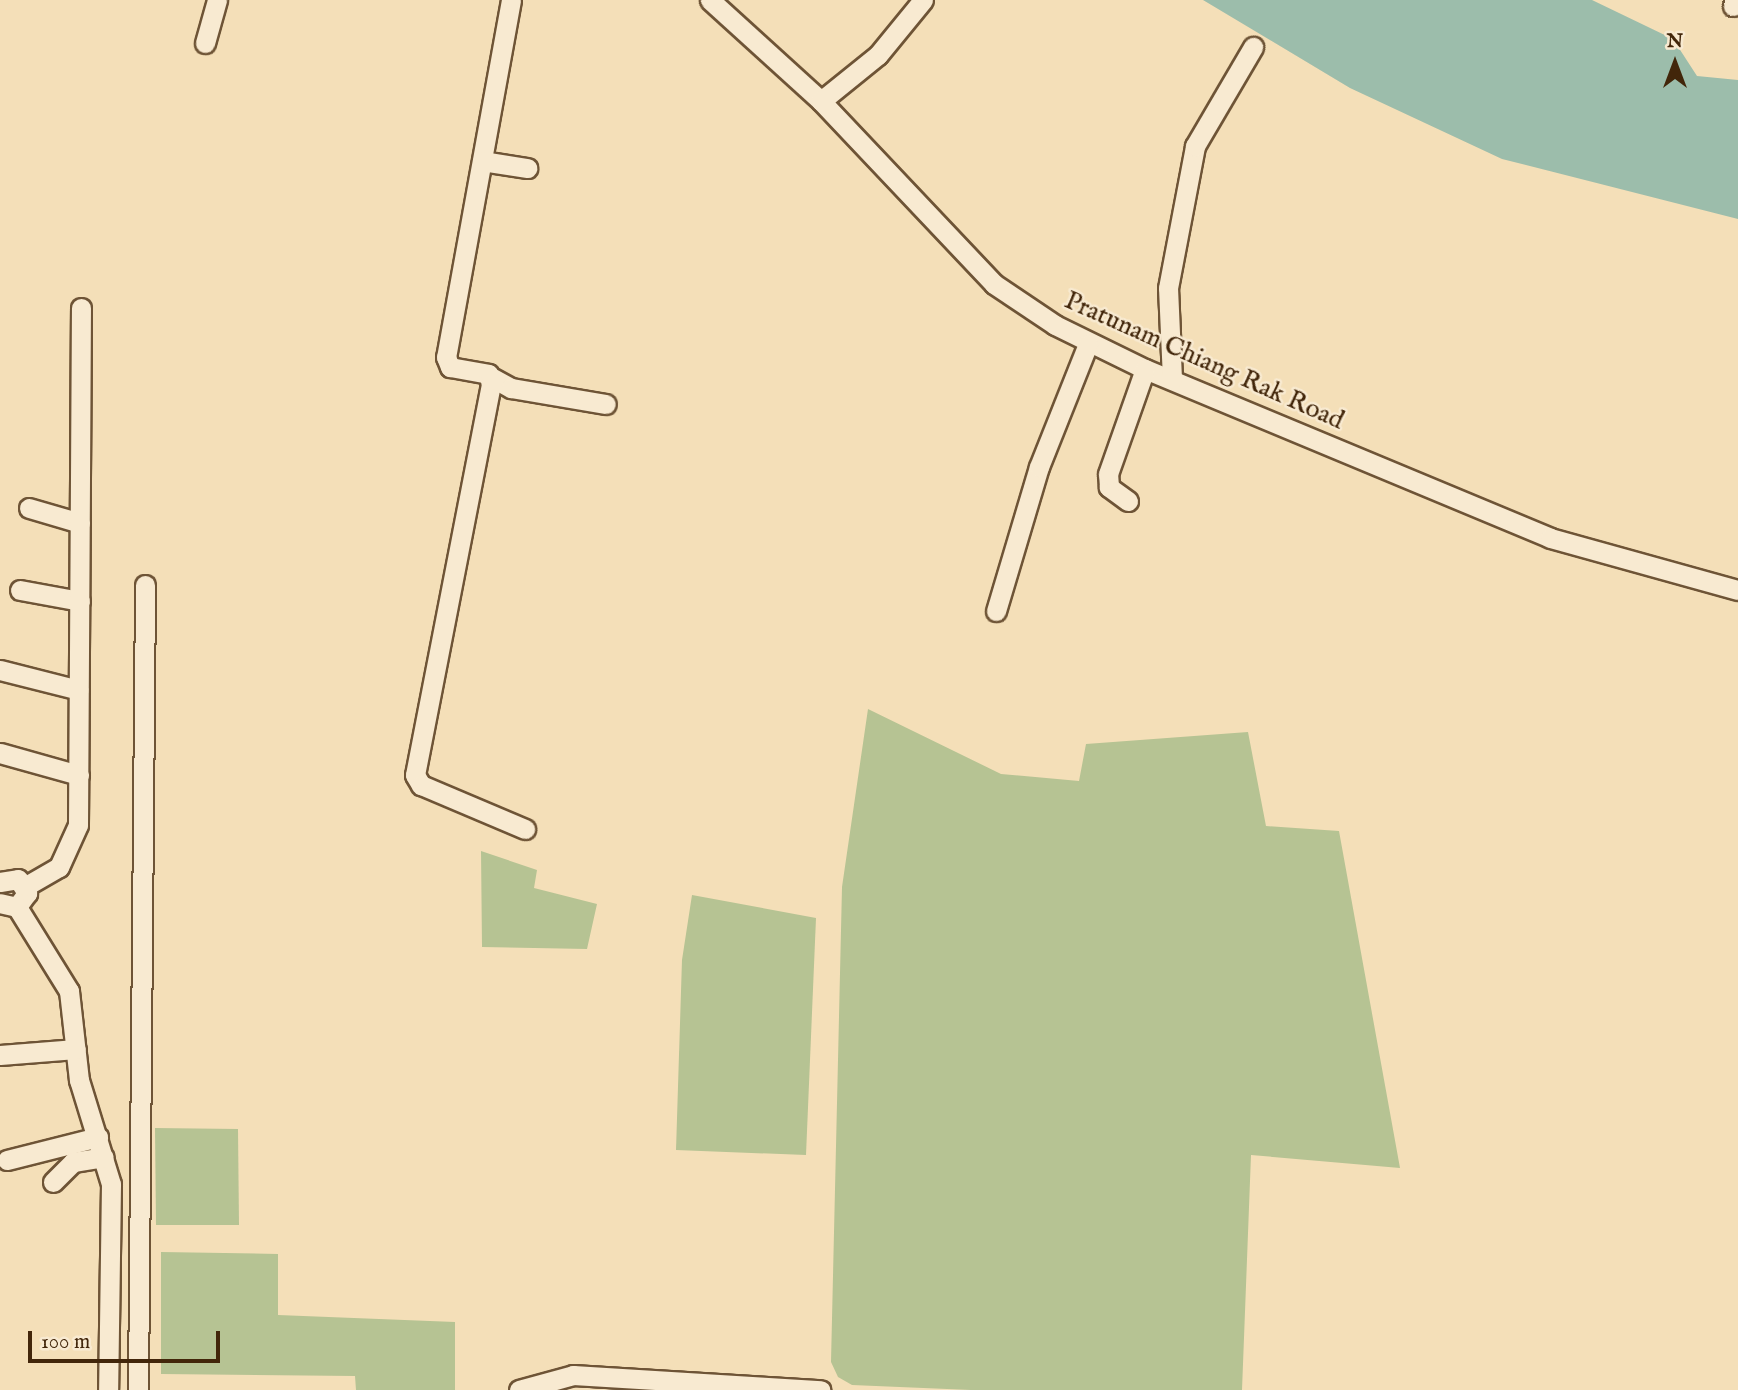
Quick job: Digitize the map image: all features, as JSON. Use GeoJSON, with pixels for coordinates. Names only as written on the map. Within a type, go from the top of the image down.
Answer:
{"type":"FeatureCollection","features":[{"type":"Feature","properties":{"kind":"street"},"geometry":{"type":"LineString","coordinates":[[205,43],[217,0]]}},
{"type":"Feature","properties":{"kind":"street"},"geometry":{"type":"LineString","coordinates":[[511,0],[446,361],[450,367],[491,377],[511,388],[606,404]]}},
{"type":"Feature","properties":{"kind":"street","name":"Pratunam Chiang Rak Road"},"geometry":{"type":"LineString","coordinates":[[710,0],[821,101],[994,284],[1088,344],[1550,538],[1738,590]]}},
{"type":"Feature","properties":{"kind":"street"},"geometry":{"type":"LineString","coordinates":[[821,101],[878,55],[923,0]]}},
{"type":"Feature","properties":{"kind":"street"},"geometry":{"type":"LineString","coordinates":[[1172,379],[1168,288],[1195,146],[1253,47]]}},
{"type":"Feature","properties":{"kind":"street"},"geometry":{"type":"LineString","coordinates":[[482,161],[527,168]]}},
{"type":"Feature","properties":{"kind":"street"},"geometry":{"type":"LineString","coordinates":[[2,876],[26,886],[45,878],[67,856],[78,825],[81,308]]}},
{"type":"Feature","properties":{"kind":"street"},"geometry":{"type":"LineString","coordinates":[[996,611],[1039,467],[1088,344]]}},
{"type":"Feature","properties":{"kind":"street"},"geometry":{"type":"LineString","coordinates":[[1128,500],[1109,487],[1108,474],[1145,369]]}},
{"type":"Feature","properties":{"kind":"street"},"geometry":{"type":"LineString","coordinates":[[491,377],[415,775],[421,785],[525,829]]}},
{"type":"Feature","properties":{"kind":"street"},"geometry":{"type":"LineString","coordinates":[[29,508],[80,523]]}},
{"type":"Feature","properties":{"kind":"street"},"geometry":{"type":"LineString","coordinates":[[138,1390],[145,585]]}},
{"type":"Feature","properties":{"kind":"street"},"geometry":{"type":"LineString","coordinates":[[20,590],[80,601]]}},
{"type":"Feature","properties":{"kind":"street"},"geometry":{"type":"LineString","coordinates":[[0,670],[79,690]]}},
{"type":"Feature","properties":{"kind":"street"},"geometry":{"type":"LineString","coordinates":[[0,752],[79,775]]}},
{"type":"Feature","properties":{"kind":"street"},"geometry":{"type":"LineString","coordinates":[[26,886],[26,899],[9,905],[64,977],[74,1007],[76,1049],[114,1205],[108,1390]]}},
{"type":"Feature","properties":{"kind":"street"},"geometry":{"type":"LineString","coordinates":[[0,1055],[76,1049]]}},
{"type":"Feature","properties":{"kind":"street"},"geometry":{"type":"LineString","coordinates":[[8,1160],[97,1137]]}},
{"type":"Feature","properties":{"kind":"street"},"geometry":{"type":"LineString","coordinates":[[53,1182],[73,1162],[104,1157]]}},
{"type":"Feature","properties":{"kind":"street"},"geometry":{"type":"LineString","coordinates":[[519,1390],[573,1375],[821,1390]]}},
{"type":"Feature","properties":{"kind":"shaded area"},"geometry":{"type":"Polygon","coordinates":[[[1203,0],[1592,0],[1673,39],[1697,76],[1738,80],[1738,219],[1502,159],[1350,88],[1203,0]]]}},
{"type":"Feature","properties":{"kind":"shaded area"},"geometry":{"type":"Polygon","coordinates":[[[868,709],[1001,774],[1079,781],[1086,744],[1248,732],[1266,826],[1339,831],[1400,1168],[1251,1155],[1242,1390],[971,1390],[852,1385],[838,1377],[831,1362],[842,887],[868,709]]]}},
{"type":"Feature","properties":{"kind":"shaded area"},"geometry":{"type":"Polygon","coordinates":[[[481,851],[537,870],[534,888],[597,904],[587,949],[482,947],[481,851]]]}},
{"type":"Feature","properties":{"kind":"shaded area"},"geometry":{"type":"Polygon","coordinates":[[[692,895],[816,918],[806,1155],[676,1150],[682,960],[692,895]]]}},
{"type":"Feature","properties":{"kind":"shaded area"},"geometry":{"type":"Polygon","coordinates":[[[155,1128],[238,1129],[239,1225],[156,1225],[155,1128]]]}},
{"type":"Feature","properties":{"kind":"shaded area"},"geometry":{"type":"Polygon","coordinates":[[[161,1252],[278,1254],[278,1315],[455,1322],[455,1390],[356,1390],[355,1376],[161,1374],[161,1252]]]}}]}
